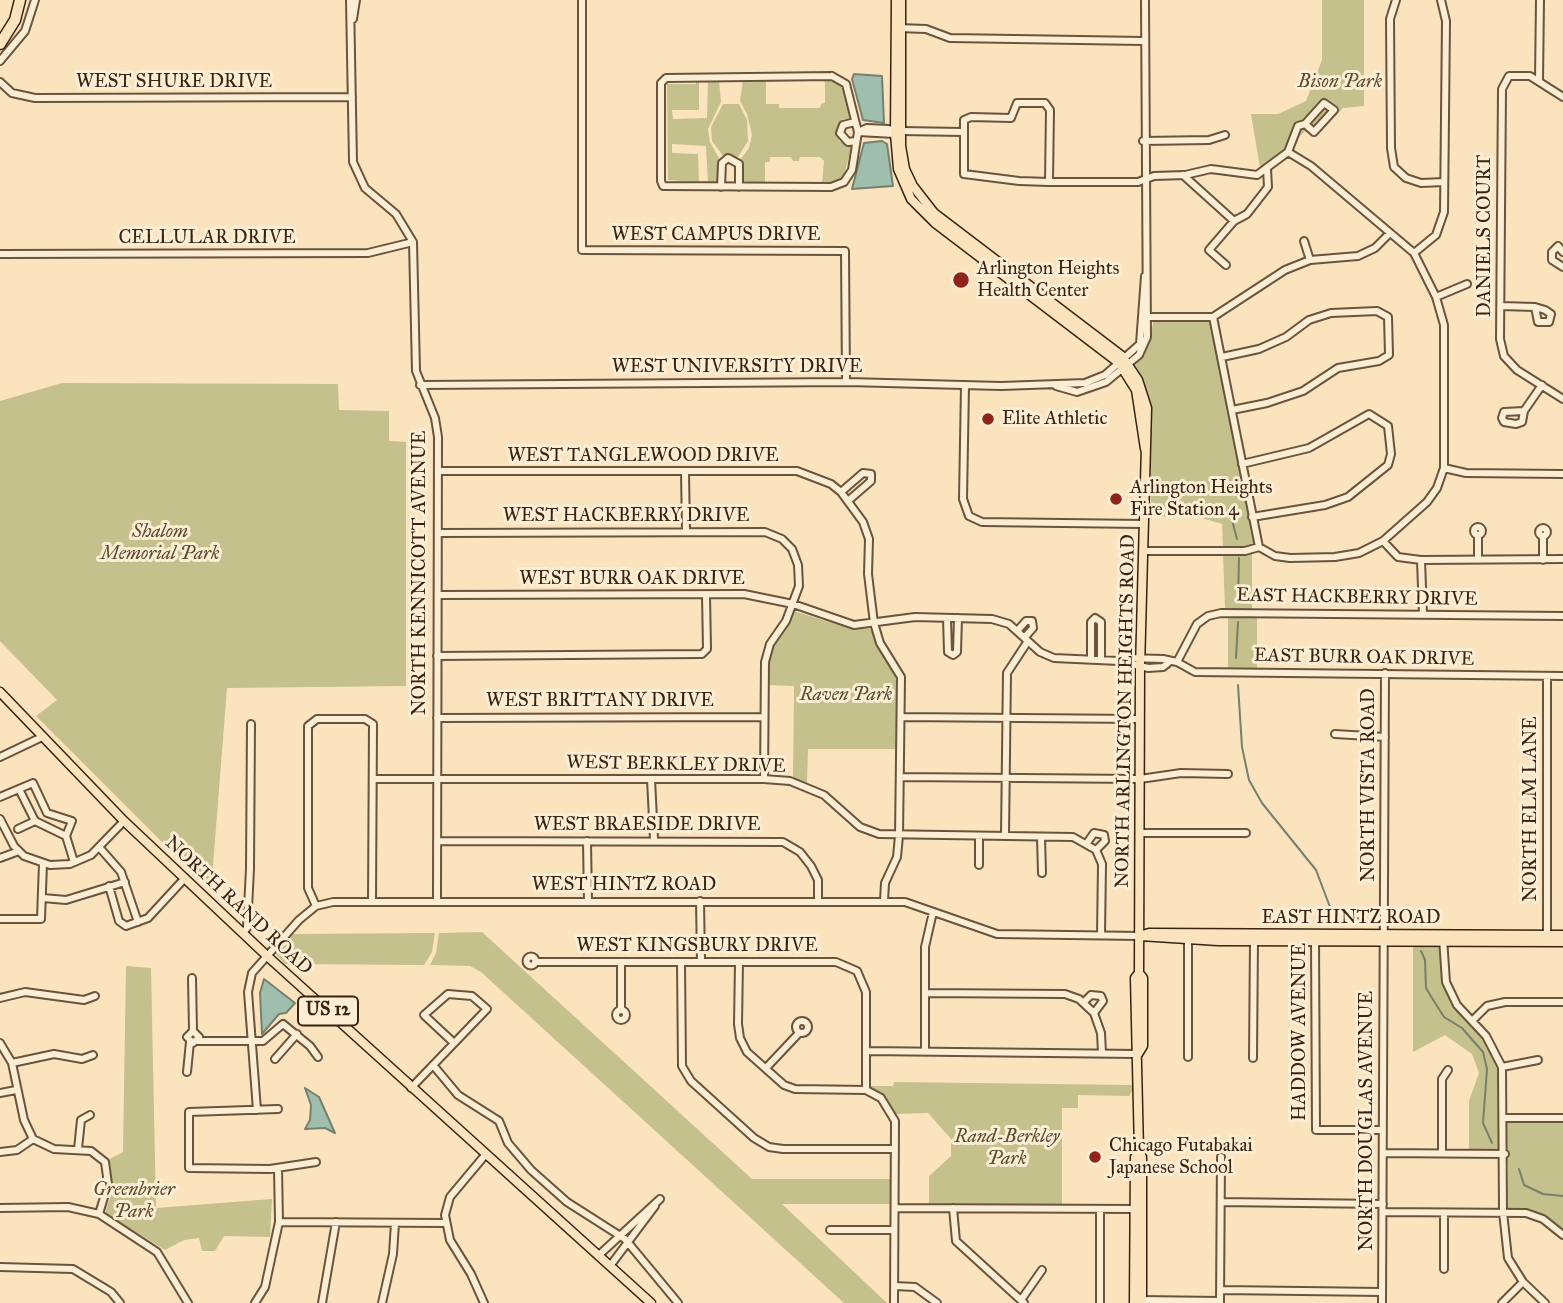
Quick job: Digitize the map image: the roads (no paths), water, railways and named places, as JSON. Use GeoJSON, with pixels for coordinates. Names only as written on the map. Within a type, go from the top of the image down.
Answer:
{"type":"FeatureCollection","features":[{"type":"Feature","properties":{"kind":"highway"},"geometry":{"type":"LineString","coordinates":[[0,44],[15,20],[20,0]]}},
{"type":"Feature","properties":{"kind":"main road","name":"NORTH ARLINGTON HEIGHTS ROAD"},"geometry":{"type":"LineString","coordinates":[[896,0],[899,28]]}},
{"type":"Feature","properties":{"kind":"main road","name":"NORTH ARLINGTON HEIGHTS ROAD"},"geometry":{"type":"LineString","coordinates":[[901,0],[899,174],[920,210],[1124,363],[1139,404],[1145,449],[1140,663],[1140,936],[1139,973],[1135,978],[1139,1152],[1135,1157],[1139,1209],[1138,1301]]}},
{"type":"Feature","properties":{"kind":"main road","name":"NORTH RAND ROAD"},"geometry":{"type":"LineString","coordinates":[[0,692],[124,821],[266,955],[651,1303]]}},
{"type":"Feature","properties":{"kind":"main road","name":"EAST HINTZ ROAD"},"geometry":{"type":"LineString","coordinates":[[1140,936],[1149,933],[1253,937],[1547,938],[1563,935]]}},
{"type":"Feature","properties":{"kind":"main road","name":"EAST HINTZ ROAD"},"geometry":{"type":"LineString","coordinates":[[1140,936],[1188,940],[1253,937]]}},
{"type":"Feature","properties":{"kind":"main road","name":"EAST HINTZ ROAD"},"geometry":{"type":"LineString","coordinates":[[1547,938],[1563,942]]}},
{"type":"Feature","properties":{"kind":"street"},"geometry":{"type":"LineString","coordinates":[[0,61],[22,37],[35,0]]}},
{"type":"Feature","properties":{"kind":"street"},"geometry":{"type":"LineString","coordinates":[[350,0],[353,19]]}},
{"type":"Feature","properties":{"kind":"street"},"geometry":{"type":"LineString","coordinates":[[356,0],[353,19],[353,158],[357,174],[368,191],[402,221],[413,242]]}},
{"type":"Feature","properties":{"kind":"street","name":"WEST CAMPUS DRIVE"},"geometry":{"type":"LineString","coordinates":[[582,0],[582,250],[845,251],[846,382]]}},
{"type":"Feature","properties":{"kind":"street"},"geometry":{"type":"LineString","coordinates":[[1124,363],[1145,344],[1144,0]]}},
{"type":"Feature","properties":{"kind":"street"},"geometry":{"type":"LineString","coordinates":[[1396,0],[1390,19],[1391,148],[1394,167],[1406,178],[1421,183],[1444,182]]}},
{"type":"Feature","properties":{"kind":"street"},"geometry":{"type":"LineString","coordinates":[[1414,253],[1436,234],[1444,212],[1446,21],[1441,0]]}},
{"type":"Feature","properties":{"kind":"street"},"geometry":{"type":"LineString","coordinates":[[1540,0],[1539,81],[1563,97]]}},
{"type":"Feature","properties":{"kind":"street"},"geometry":{"type":"LineString","coordinates":[[899,28],[926,29],[950,38],[1143,41]]}},
{"type":"Feature","properties":{"kind":"street"},"geometry":{"type":"LineString","coordinates":[[832,76],[846,84],[858,132],[852,170],[837,186],[663,186],[661,83],[666,78],[832,76]]}},
{"type":"Feature","properties":{"kind":"street","name":"DANIELS COURT"},"geometry":{"type":"LineString","coordinates":[[1539,81],[1530,76],[1508,76],[1502,89],[1500,339],[1504,356],[1517,370],[1563,399]]}},
{"type":"Feature","properties":{"kind":"street","name":"WEST SHURE DRIVE"},"geometry":{"type":"LineString","coordinates":[[0,82],[12,93],[35,98],[352,97]]}},
{"type":"Feature","properties":{"kind":"street"},"geometry":{"type":"LineString","coordinates":[[1049,181],[1050,110],[1045,103],[1017,103],[1011,118],[969,117],[963,122],[964,174],[1049,181],[1138,182],[1143,178],[1183,175],[1211,169],[1257,175],[1288,152],[1298,126],[1305,124],[1324,103],[1334,110],[1314,132],[1305,124]]}},
{"type":"Feature","properties":{"kind":"street"},"geometry":{"type":"LineString","coordinates":[[855,122],[843,125],[840,133],[848,142],[856,141]]}},
{"type":"Feature","properties":{"kind":"street"},"geometry":{"type":"LineString","coordinates":[[858,132],[963,132]]}},
{"type":"Feature","properties":{"kind":"street"},"geometry":{"type":"LineString","coordinates":[[1143,141],[1209,140],[1225,135]]}},
{"type":"Feature","properties":{"kind":"street"},"geometry":{"type":"LineString","coordinates":[[1143,551],[1245,551],[1259,547],[1275,556],[1290,558],[1335,557],[1359,553],[1383,541],[1427,502],[1437,488],[1444,468],[1444,325],[1436,297],[1414,253],[1326,179],[1288,152]]}},
{"type":"Feature","properties":{"kind":"street"},"geometry":{"type":"LineString","coordinates":[[721,187],[722,163],[728,158],[739,164],[739,187]]}},
{"type":"Feature","properties":{"kind":"street"},"geometry":{"type":"LineString","coordinates":[[1226,265],[1209,250],[1234,221],[1247,214],[1268,187],[1267,169]]}},
{"type":"Feature","properties":{"kind":"street"},"geometry":{"type":"LineString","coordinates":[[1183,175],[1234,221]]}},
{"type":"Feature","properties":{"kind":"street"},"geometry":{"type":"LineString","coordinates":[[1145,317],[1213,317],[1284,270],[1310,260],[1358,256],[1376,248],[1390,234]]}},
{"type":"Feature","properties":{"kind":"street"},"geometry":{"type":"LineString","coordinates":[[1304,241],[1310,260]]}},
{"type":"Feature","properties":{"kind":"street","name":"CELLULAR DRIVE"},"geometry":{"type":"LineString","coordinates":[[0,254],[368,253],[413,242]]}},
{"type":"Feature","properties":{"kind":"street","name":"NORTH KENNICOTT AVENUE"},"geometry":{"type":"LineString","coordinates":[[413,242],[416,371],[435,418],[439,471],[437,901]]}},
{"type":"Feature","properties":{"kind":"street"},"geometry":{"type":"LineString","coordinates":[[1562,264],[1552,260],[1553,248],[1558,246],[1563,252]]}},
{"type":"Feature","properties":{"kind":"street"},"geometry":{"type":"LineString","coordinates":[[1436,297],[1467,284]]}},
{"type":"Feature","properties":{"kind":"street"},"geometry":{"type":"LineString","coordinates":[[1501,306],[1535,306]]}},
{"type":"Feature","properties":{"kind":"street"},"geometry":{"type":"LineString","coordinates":[[1222,357],[1259,349],[1309,320],[1356,310],[1377,311],[1388,317],[1389,355],[1379,361],[1338,368],[1303,391],[1267,403],[1232,410]]}},
{"type":"Feature","properties":{"kind":"street"},"geometry":{"type":"LineString","coordinates":[[1213,317],[1259,547]]}},
{"type":"Feature","properties":{"kind":"street","name":"WEST UNIVERSITY DRIVE"},"geometry":{"type":"LineString","coordinates":[[420,385],[846,382],[1054,385],[1094,381],[1124,363]]}},
{"type":"Feature","properties":{"kind":"street"},"geometry":{"type":"LineString","coordinates":[[965,385],[963,499],[970,516],[982,522],[1143,524]]}},
{"type":"Feature","properties":{"kind":"street"},"geometry":{"type":"LineString","coordinates":[[1524,411],[1542,385]]}},
{"type":"Feature","properties":{"kind":"street"},"geometry":{"type":"LineString","coordinates":[[1242,464],[1309,448],[1369,414],[1388,426],[1391,454],[1388,465],[1348,497],[1325,505],[1252,517]]}},
{"type":"Feature","properties":{"kind":"street"},"geometry":{"type":"LineString","coordinates":[[1444,468],[1466,473],[1563,474]]}},
{"type":"Feature","properties":{"kind":"street","name":"WEST TANGLEWOOD DRIVE"},"geometry":{"type":"LineString","coordinates":[[439,471],[797,471],[823,480],[841,492],[863,522],[869,540],[868,574],[874,622],[880,643],[901,677],[899,836],[897,857],[885,883],[884,901]]}},
{"type":"Feature","properties":{"kind":"street"},"geometry":{"type":"LineString","coordinates":[[685,472],[686,531]]}},
{"type":"Feature","properties":{"kind":"street"},"geometry":{"type":"LineString","coordinates":[[841,492],[863,473],[869,473],[871,481],[849,500]]}},
{"type":"Feature","properties":{"kind":"street","name":"WEST HACKBERRY DRIVE"},"geometry":{"type":"LineString","coordinates":[[439,533],[765,532],[782,539],[792,549],[798,565],[799,586],[793,604]]}},
{"type":"Feature","properties":{"kind":"street"},"geometry":{"type":"LineString","coordinates":[[1478,535],[1478,559]]}},
{"type":"Feature","properties":{"kind":"street"},"geometry":{"type":"LineString","coordinates":[[1543,560],[1544,536]]}},
{"type":"Feature","properties":{"kind":"street"},"geometry":{"type":"LineString","coordinates":[[1383,541],[1398,557],[1421,560],[1563,559]]}},
{"type":"Feature","properties":{"kind":"street"},"geometry":{"type":"LineString","coordinates":[[1421,560],[1423,615]]}},
{"type":"Feature","properties":{"kind":"street","name":"WEST BURR OAK DRIVE"},"geometry":{"type":"LineString","coordinates":[[438,595],[744,594],[793,604],[854,625],[892,619],[992,619],[1018,630],[1027,639]]}},
{"type":"Feature","properties":{"kind":"street"},"geometry":{"type":"LineString","coordinates":[[437,656],[702,654],[707,649],[706,595]]}},
{"type":"Feature","properties":{"kind":"street"},"geometry":{"type":"LineString","coordinates":[[764,779],[765,662],[770,644],[793,604]]}},
{"type":"Feature","properties":{"kind":"street","name":"EAST HACKBERRY DRIVE"},"geometry":{"type":"LineString","coordinates":[[1177,662],[1197,624],[1214,614],[1563,616]]}},
{"type":"Feature","properties":{"kind":"street"},"geometry":{"type":"LineString","coordinates":[[947,618],[947,652],[953,655],[957,652],[958,618]]}},
{"type":"Feature","properties":{"kind":"street"},"geometry":{"type":"LineString","coordinates":[[1091,659],[1091,622],[1097,618],[1101,622],[1101,660]]}},
{"type":"Feature","properties":{"kind":"street","name":"EAST BURR OAK DRIVE"},"geometry":{"type":"LineString","coordinates":[[1018,630],[1026,621],[1032,621],[1033,628],[1027,639],[1040,652],[1054,658],[1140,663],[1163,659],[1168,663],[1177,662],[1195,672],[1563,676]]}},
{"type":"Feature","properties":{"kind":"street"},"geometry":{"type":"LineString","coordinates":[[1005,836],[1007,673],[1027,639]]}},
{"type":"Feature","properties":{"kind":"street","name":"NORTH VISTA ROAD"},"geometry":{"type":"LineString","coordinates":[[1384,937],[1385,673]]}},
{"type":"Feature","properties":{"kind":"street","name":"NORTH ELM LANE"},"geometry":{"type":"LineString","coordinates":[[1547,676],[1547,938]]}},
{"type":"Feature","properties":{"kind":"street","name":"WEST BRITTANY DRIVE"},"geometry":{"type":"LineString","coordinates":[[437,718],[764,717]]}},
{"type":"Feature","properties":{"kind":"street"},"geometry":{"type":"LineString","coordinates":[[901,717],[1140,719]]}},
{"type":"Feature","properties":{"kind":"street"},"geometry":{"type":"LineString","coordinates":[[257,1110],[248,992],[253,973],[266,955],[316,906],[308,888],[308,726],[311,721],[317,719],[371,722],[372,901]]}},
{"type":"Feature","properties":{"kind":"street"},"geometry":{"type":"LineString","coordinates":[[243,933],[247,928],[250,869],[251,724]]}},
{"type":"Feature","properties":{"kind":"street"},"geometry":{"type":"LineString","coordinates":[[1335,734],[1385,737]]}},
{"type":"Feature","properties":{"kind":"street"},"geometry":{"type":"LineString","coordinates":[[0,757],[42,737]]}},
{"type":"Feature","properties":{"kind":"street"},"geometry":{"type":"LineString","coordinates":[[901,777],[1140,779],[1181,773],[1228,774]]}},
{"type":"Feature","properties":{"kind":"street","name":"WEST BERKLEY DRIVE"},"geometry":{"type":"LineString","coordinates":[[373,779],[790,781],[824,795],[860,827],[879,834],[1073,836],[1087,843],[1094,833],[1104,835],[1105,841],[1096,850]]}},
{"type":"Feature","properties":{"kind":"street"},"geometry":{"type":"LineString","coordinates":[[651,779],[654,839]]}},
{"type":"Feature","properties":{"kind":"street"},"geometry":{"type":"LineString","coordinates":[[0,797],[33,783],[47,813],[72,821],[66,836],[74,862]]}},
{"type":"Feature","properties":{"kind":"street"},"geometry":{"type":"LineString","coordinates":[[19,789],[34,821],[66,836]]}},
{"type":"Feature","properties":{"kind":"street"},"geometry":{"type":"LineString","coordinates":[[0,819],[19,851],[43,863],[74,862],[91,855],[124,821]]}},
{"type":"Feature","properties":{"kind":"street"},"geometry":{"type":"LineString","coordinates":[[18,829],[34,821]]}},
{"type":"Feature","properties":{"kind":"street"},"geometry":{"type":"LineString","coordinates":[[1140,833],[1246,833]]}},
{"type":"Feature","properties":{"kind":"street"},"geometry":{"type":"LineString","coordinates":[[979,836],[979,865]]}},
{"type":"Feature","properties":{"kind":"street"},"geometry":{"type":"LineString","coordinates":[[1041,837],[1042,873]]}},
{"type":"Feature","properties":{"kind":"street","name":"WEST BRAESIDE DRIVE"},"geometry":{"type":"LineString","coordinates":[[438,841],[654,839],[783,842],[800,852],[811,866],[818,880],[818,901]]}},
{"type":"Feature","properties":{"kind":"street"},"geometry":{"type":"LineString","coordinates":[[587,841],[588,901]]}},
{"type":"Feature","properties":{"kind":"street"},"geometry":{"type":"LineString","coordinates":[[1087,843],[1096,850],[1102,864],[1101,935]]}},
{"type":"Feature","properties":{"kind":"street"},"geometry":{"type":"LineString","coordinates":[[99,847],[118,867],[138,922]]}},
{"type":"Feature","properties":{"kind":"street"},"geometry":{"type":"LineString","coordinates":[[0,858],[19,851]]}},
{"type":"Feature","properties":{"kind":"street"},"geometry":{"type":"LineString","coordinates":[[0,919],[41,919],[43,863]]}},
{"type":"Feature","properties":{"kind":"street"},"geometry":{"type":"LineString","coordinates":[[108,886],[121,924],[126,926],[148,918],[185,878]]}},
{"type":"Feature","properties":{"kind":"street"},"geometry":{"type":"LineString","coordinates":[[43,898],[66,900],[125,882]]}},
{"type":"Feature","properties":{"kind":"street","name":"WEST HINTZ ROAD"},"geometry":{"type":"LineString","coordinates":[[316,906],[372,901],[884,901],[905,902],[997,934]]}},
{"type":"Feature","properties":{"kind":"street"},"geometry":{"type":"LineString","coordinates":[[701,901],[701,962]]}},
{"type":"Feature","properties":{"kind":"street"},"geometry":{"type":"LineString","coordinates":[[925,1051],[925,947],[933,912]]}},
{"type":"Feature","properties":{"kind":"street","name":"EAST HINTZ ROAD"},"geometry":{"type":"LineString","coordinates":[[997,934],[1140,936]]}},
{"type":"Feature","properties":{"kind":"street"},"geometry":{"type":"LineString","coordinates":[[1253,937],[1253,1058]]}},
{"type":"Feature","properties":{"kind":"street","name":"HADDOW AVENUE"},"geometry":{"type":"LineString","coordinates":[[1315,937],[1316,1130],[1382,1130]]}},
{"type":"Feature","properties":{"kind":"street","name":"NORTH DOUGLAS AVENUE"},"geometry":{"type":"LineString","coordinates":[[1382,1303],[1384,937]]}},
{"type":"Feature","properties":{"kind":"street"},"geometry":{"type":"LineString","coordinates":[[1443,937],[1447,982],[1457,1005],[1486,1036],[1502,1067],[1503,1212],[1508,1258],[1523,1282],[1545,1303]]}},
{"type":"Feature","properties":{"kind":"street"},"geometry":{"type":"LineString","coordinates":[[1188,940],[1188,1057]]}},
{"type":"Feature","properties":{"kind":"street","name":"WEST KINGSBURY DRIVE"},"geometry":{"type":"LineString","coordinates":[[535,962],[836,962],[857,971],[866,992],[866,1051]]}},
{"type":"Feature","properties":{"kind":"street"},"geometry":{"type":"LineString","coordinates":[[621,962],[621,1010]]}},
{"type":"Feature","properties":{"kind":"street"},"geometry":{"type":"LineString","coordinates":[[681,962],[682,1066],[691,1082],[754,1138],[769,1147],[783,1149],[895,1149]]}},
{"type":"Feature","properties":{"kind":"street"},"geometry":{"type":"LineString","coordinates":[[739,962],[740,1038],[747,1052],[784,1085],[795,1089],[866,1090],[881,1098],[890,1107],[895,1121],[894,1303]]}},
{"type":"Feature","properties":{"kind":"street"},"geometry":{"type":"LineString","coordinates":[[192,978],[192,1031],[187,1037],[194,1041],[267,1040],[283,1024],[297,1034],[318,1057]]}},
{"type":"Feature","properties":{"kind":"street"},"geometry":{"type":"LineString","coordinates":[[0,998],[25,992],[84,1000],[95,996]]}},
{"type":"Feature","properties":{"kind":"street"},"geometry":{"type":"LineString","coordinates":[[411,1088],[487,1009],[471,996],[454,993],[430,1007],[424,1015],[454,1043]]}},
{"type":"Feature","properties":{"kind":"street"},"geometry":{"type":"LineString","coordinates":[[926,993],[1065,994],[1083,1003],[1094,1013],[1101,1033],[1102,1053]]}},
{"type":"Feature","properties":{"kind":"street"},"geometry":{"type":"LineString","coordinates":[[1083,1003],[1091,995],[1101,996],[1103,1001],[1094,1013]]}},
{"type":"Feature","properties":{"kind":"street"},"geometry":{"type":"LineString","coordinates":[[1473,1020],[1487,1006],[1505,1002],[1563,1002]]}},
{"type":"Feature","properties":{"kind":"street"},"geometry":{"type":"LineString","coordinates":[[766,1068],[799,1033]]}},
{"type":"Feature","properties":{"kind":"street"},"geometry":{"type":"LineString","coordinates":[[275,1059],[297,1034]]}},
{"type":"Feature","properties":{"kind":"street"},"geometry":{"type":"LineString","coordinates":[[187,1072],[194,1041]]}},
{"type":"Feature","properties":{"kind":"street"},"geometry":{"type":"LineString","coordinates":[[0,1043],[12,1063],[16,1090],[33,1139],[54,1149],[91,1151],[105,1163],[108,1184],[99,1214]]}},
{"type":"Feature","properties":{"kind":"street"},"geometry":{"type":"LineString","coordinates":[[866,1090],[866,1051],[1138,1054]]}},
{"type":"Feature","properties":{"kind":"street"},"geometry":{"type":"LineString","coordinates":[[12,1063],[54,1054],[82,1059],[93,1055]]}},
{"type":"Feature","properties":{"kind":"street"},"geometry":{"type":"LineString","coordinates":[[1502,1067],[1538,1060]]}},
{"type":"Feature","properties":{"kind":"street"},"geometry":{"type":"LineString","coordinates":[[433,1065],[457,1095],[499,1121],[508,1143],[531,1170],[567,1202],[618,1234],[629,1244],[678,1303]]}},
{"type":"Feature","properties":{"kind":"street"},"geometry":{"type":"LineString","coordinates":[[1442,1153],[1442,1079],[1448,1070]]}},
{"type":"Feature","properties":{"kind":"street"},"geometry":{"type":"LineString","coordinates":[[0,1093],[16,1090]]}},
{"type":"Feature","properties":{"kind":"street"},"geometry":{"type":"LineString","coordinates":[[278,1109],[189,1112],[189,1168],[278,1168],[316,1162]]}},
{"type":"Feature","properties":{"kind":"street"},"geometry":{"type":"LineString","coordinates":[[78,1149],[81,1120],[90,1115]]}},
{"type":"Feature","properties":{"kind":"street"},"geometry":{"type":"LineString","coordinates":[[1504,1118],[1563,1118]]}},
{"type":"Feature","properties":{"kind":"street"},"geometry":{"type":"LineString","coordinates":[[0,1152],[17,1150],[27,1146],[33,1139]]}},
{"type":"Feature","properties":{"kind":"street"},"geometry":{"type":"LineString","coordinates":[[1383,1153],[1504,1154]]}},
{"type":"Feature","properties":{"kind":"street"},"geometry":{"type":"LineString","coordinates":[[484,1303],[450,1240],[445,1223],[450,1196],[485,1154]]}},
{"type":"Feature","properties":{"kind":"street"},"geometry":{"type":"LineString","coordinates":[[1138,1301],[1220,1302],[1221,1157]]}},
{"type":"Feature","properties":{"kind":"street"},"geometry":{"type":"LineString","coordinates":[[256,1303],[265,1287],[279,1222],[278,1168]]}},
{"type":"Feature","properties":{"kind":"street"},"geometry":{"type":"LineString","coordinates":[[599,1255],[618,1234],[660,1199],[610,1266]]}},
{"type":"Feature","properties":{"kind":"street"},"geometry":{"type":"LineString","coordinates":[[1221,1202],[1383,1208],[1444,1214],[1503,1212],[1543,1219],[1563,1235]]}},
{"type":"Feature","properties":{"kind":"street"},"geometry":{"type":"LineString","coordinates":[[0,1208],[68,1207],[99,1214],[156,1252],[188,1303]]}},
{"type":"Feature","properties":{"kind":"street"},"geometry":{"type":"LineString","coordinates":[[953,1208],[956,1241],[1023,1301],[1042,1270]]}},
{"type":"Feature","properties":{"kind":"street"},"geometry":{"type":"LineString","coordinates":[[895,1209],[1139,1209]]}},
{"type":"Feature","properties":{"kind":"street"},"geometry":{"type":"LineString","coordinates":[[1100,1209],[1100,1303]]}},
{"type":"Feature","properties":{"kind":"street"},"geometry":{"type":"LineString","coordinates":[[1444,1214],[1444,1269]]}},
{"type":"Feature","properties":{"kind":"street"},"geometry":{"type":"LineString","coordinates":[[279,1222],[445,1223]]}},
{"type":"Feature","properties":{"kind":"street"},"geometry":{"type":"LineString","coordinates":[[322,1303],[336,1222]]}},
{"type":"Feature","properties":{"kind":"street"},"geometry":{"type":"LineString","coordinates":[[382,1303],[393,1254],[395,1223]]}},
{"type":"Feature","properties":{"kind":"street"},"geometry":{"type":"LineString","coordinates":[[830,1230],[894,1230]]}},
{"type":"Feature","properties":{"kind":"street"},"geometry":{"type":"LineString","coordinates":[[0,1267],[73,1269],[111,1292],[120,1303]]}},
{"type":"Feature","properties":{"kind":"street"},"geometry":{"type":"LineString","coordinates":[[1502,1303],[1523,1282]]}},
{"type":"Feature","properties":{"kind":"street"},"geometry":{"type":"LineString","coordinates":[[895,1286],[915,1287],[937,1303]]}},
{"type":"Feature","properties":{"kind":"street"},"geometry":{"type":"LineString","coordinates":[[1220,1290],[1382,1292]]}},
{"type":"Feature","properties":{"kind":"waterway"},"geometry":{"type":"LineString","coordinates":[[1229,509],[1237,539]]}},
{"type":"Feature","properties":{"kind":"waterway"},"geometry":{"type":"LineString","coordinates":[[1238,603],[1239,558]]}},
{"type":"Feature","properties":{"kind":"waterway"},"geometry":{"type":"LineString","coordinates":[[1236,658],[1238,622]]}},
{"type":"Feature","properties":{"kind":"waterway"},"geometry":{"type":"LineString","coordinates":[[1238,685],[1242,747],[1249,780],[1262,803],[1316,870],[1330,907],[1372,924]]}},
{"type":"Feature","properties":{"kind":"waterway"},"geometry":{"type":"LineString","coordinates":[[1421,951],[1425,960],[1426,988],[1432,998],[1444,1017],[1462,1028],[1483,1052],[1487,1069],[1483,1123],[1492,1143]]}},
{"type":"Feature","properties":{"kind":"waterway"},"geometry":{"type":"LineString","coordinates":[[1519,1169],[1524,1185],[1543,1194],[1563,1196]]}},
{"type":"Feature","properties":{"kind":"place","name":"Arlington Heights Health Center"},"geometry":{"type":"Point","coordinates":[961,280]}},
{"type":"Feature","properties":{"kind":"place","name":"Elite Athletic"},"geometry":{"type":"Point","coordinates":[988,419]}},
{"type":"Feature","properties":{"kind":"place","name":"Arlington Heights Fire Station 4"},"geometry":{"type":"Point","coordinates":[1116,499]}},
{"type":"Feature","properties":{"kind":"place","name":"Chicago Futabakai Japanese School"},"geometry":{"type":"Point","coordinates":[1095,1157]}},
{"type":"Feature","properties":{"kind":"park label","name":"Bison Park"},"geometry":{"type":"Point","coordinates":[1340,82]}},
{"type":"Feature","properties":{"kind":"park label","name":"Shalom Memorial Park"},"geometry":{"type":"Point","coordinates":[160,543]}},
{"type":"Feature","properties":{"kind":"park label","name":"Raven Park"},"geometry":{"type":"Point","coordinates":[846,695]}},
{"type":"Feature","properties":{"kind":"park label","name":"Rand-Berkley Park"},"geometry":{"type":"Point","coordinates":[1007,1148]}},
{"type":"Feature","properties":{"kind":"park label","name":"Greenbrier Park"},"geometry":{"type":"Point","coordinates":[134,1201]}}]}
